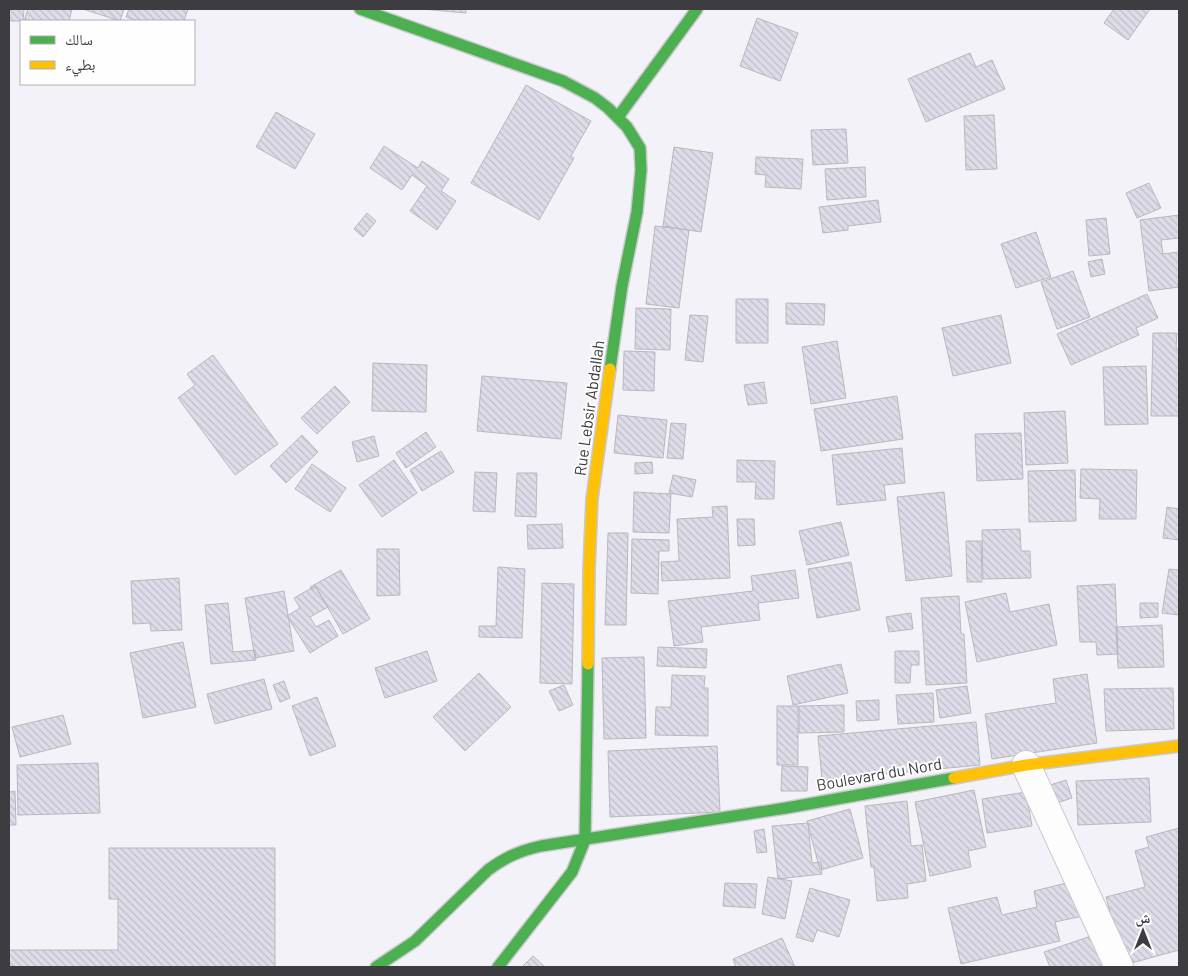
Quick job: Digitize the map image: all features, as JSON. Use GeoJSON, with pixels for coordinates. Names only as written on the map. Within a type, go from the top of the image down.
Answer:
{"type":"FeatureCollection","features":[{"type":"Feature","properties":{"kind":"street","name":"Rue Lebsir Abdallah"},"geometry":{"type":"LineString","coordinates":[[360,9],[510,60],[563,81],[595,98],[618,117],[627,127],[640,148],[641,170],[637,212],[622,286],[592,499],[589,579],[587,796],[584,840],[572,872],[498,967]]}},
{"type":"Feature","properties":{"kind":"street"},"geometry":{"type":"LineString","coordinates":[[618,117],[697,9]]}},
{"type":"Feature","properties":{"kind":"street","name":"Boulevard du Nord"},"geometry":{"type":"LineString","coordinates":[[376,967],[420,938],[461,894],[495,864],[516,852],[541,846],[786,808],[1026,765],[1179,746]]}},
{"type":"Feature","properties":{"kind":"street"},"geometry":{"type":"LineString","coordinates":[[1026,765],[1119,967]]}},
{"type":"Feature","properties":{"kind":"building"},"geometry":{"type":"Polygon","coordinates":[[[9,9],[24,9],[23,20],[9,21],[9,9]]]}},
{"type":"Feature","properties":{"kind":"building"},"geometry":{"type":"Polygon","coordinates":[[[28,9],[72,9],[69,20],[24,20],[28,9]]]}},
{"type":"Feature","properties":{"kind":"building"},"geometry":{"type":"Polygon","coordinates":[[[83,9],[124,9],[120,20],[83,9]]]}},
{"type":"Feature","properties":{"kind":"building"},"geometry":{"type":"Polygon","coordinates":[[[129,9],[188,9],[184,20],[136,20],[126,17],[129,9]]]}},
{"type":"Feature","properties":{"kind":"building"},"geometry":{"type":"Polygon","coordinates":[[[422,9],[466,9],[466,13],[422,9]]]}},
{"type":"Feature","properties":{"kind":"building"},"geometry":{"type":"Polygon","coordinates":[[[1114,9],[1150,9],[1128,40],[1104,23],[1114,9]]]}},
{"type":"Feature","properties":{"kind":"building"},"geometry":{"type":"Polygon","coordinates":[[[757,18],[798,33],[780,81],[740,66],[757,18]]]}},
{"type":"Feature","properties":{"kind":"building"},"geometry":{"type":"Polygon","coordinates":[[[970,53],[976,67],[992,60],[1005,89],[926,122],[908,79],[970,53]]]}},
{"type":"Feature","properties":{"kind":"building"},"geometry":{"type":"Polygon","coordinates":[[[526,85],[591,121],[571,156],[574,158],[539,220],[471,183],[526,85]]]}},
{"type":"Feature","properties":{"kind":"building"},"geometry":{"type":"Polygon","coordinates":[[[276,112],[315,134],[295,169],[256,147],[276,112]]]}},
{"type":"Feature","properties":{"kind":"building"},"geometry":{"type":"Polygon","coordinates":[[[994,115],[997,169],[966,170],[964,116],[994,115]]]}},
{"type":"Feature","properties":{"kind":"building"},"geometry":{"type":"Polygon","coordinates":[[[846,129],[848,163],[813,165],[811,130],[846,129]]]}},
{"type":"Feature","properties":{"kind":"building"},"geometry":{"type":"Polygon","coordinates":[[[384,146],[418,168],[422,161],[449,179],[441,191],[456,201],[437,230],[410,211],[427,186],[412,175],[402,190],[370,168],[384,146]]]}},
{"type":"Feature","properties":{"kind":"building"},"geometry":{"type":"Polygon","coordinates":[[[674,147],[713,153],[701,232],[663,226],[674,147]]]}},
{"type":"Feature","properties":{"kind":"building"},"geometry":{"type":"Polygon","coordinates":[[[756,157],[803,159],[801,189],[765,187],[766,175],[755,174],[756,157]]]}},
{"type":"Feature","properties":{"kind":"building"},"geometry":{"type":"Polygon","coordinates":[[[865,167],[866,197],[827,200],[825,169],[865,167]]]}},
{"type":"Feature","properties":{"kind":"building"},"geometry":{"type":"Polygon","coordinates":[[[1149,183],[1161,208],[1137,218],[1126,193],[1149,183]]]}},
{"type":"Feature","properties":{"kind":"building"},"geometry":{"type":"Polygon","coordinates":[[[878,200],[881,222],[848,226],[848,230],[823,233],[819,207],[878,200]]]}},
{"type":"Feature","properties":{"kind":"building"},"geometry":{"type":"Polygon","coordinates":[[[367,213],[376,221],[363,237],[354,229],[367,213]]]}},
{"type":"Feature","properties":{"kind":"building"},"geometry":{"type":"Polygon","coordinates":[[[1179,215],[1179,238],[1161,240],[1163,254],[1179,252],[1179,287],[1149,291],[1140,220],[1179,215]]]}},
{"type":"Feature","properties":{"kind":"building"},"geometry":{"type":"Polygon","coordinates":[[[1106,218],[1110,254],[1089,256],[1086,220],[1106,218]]]}},
{"type":"Feature","properties":{"kind":"building"},"geometry":{"type":"Polygon","coordinates":[[[655,226],[689,230],[679,308],[646,304],[655,226]]]}},
{"type":"Feature","properties":{"kind":"building"},"geometry":{"type":"Polygon","coordinates":[[[1036,232],[1051,277],[1016,288],[1001,244],[1036,232]]]}},
{"type":"Feature","properties":{"kind":"building"},"geometry":{"type":"Polygon","coordinates":[[[1102,259],[1105,274],[1091,277],[1088,262],[1102,259]]]}},
{"type":"Feature","properties":{"kind":"building"},"geometry":{"type":"Polygon","coordinates":[[[1073,271],[1090,317],[1057,329],[1041,282],[1073,271]]]}},
{"type":"Feature","properties":{"kind":"building"},"geometry":{"type":"Polygon","coordinates":[[[1147,294],[1158,318],[1136,328],[1139,335],[1071,365],[1057,334],[1147,294]]]}},
{"type":"Feature","properties":{"kind":"building"},"geometry":{"type":"Polygon","coordinates":[[[736,299],[768,299],[768,343],[736,343],[736,299]]]}},
{"type":"Feature","properties":{"kind":"building"},"geometry":{"type":"Polygon","coordinates":[[[786,303],[825,304],[824,325],[786,324],[786,303]]]}},
{"type":"Feature","properties":{"kind":"building"},"geometry":{"type":"Polygon","coordinates":[[[636,308],[671,309],[670,350],[635,349],[636,308]]]}},
{"type":"Feature","properties":{"kind":"building"},"geometry":{"type":"Polygon","coordinates":[[[690,315],[708,316],[703,362],[685,360],[690,315]]]}},
{"type":"Feature","properties":{"kind":"building"},"geometry":{"type":"Polygon","coordinates":[[[1001,315],[1011,363],[953,376],[942,328],[1001,315]]]}},
{"type":"Feature","properties":{"kind":"building"},"geometry":{"type":"Polygon","coordinates":[[[1153,333],[1177,333],[1176,349],[1179,349],[1179,416],[1151,416],[1153,333]]]}},
{"type":"Feature","properties":{"kind":"building"},"geometry":{"type":"Polygon","coordinates":[[[837,341],[846,398],[811,404],[802,347],[837,341]]]}},
{"type":"Feature","properties":{"kind":"building"},"geometry":{"type":"Polygon","coordinates":[[[624,351],[655,352],[654,391],[623,390],[624,351]]]}},
{"type":"Feature","properties":{"kind":"building"},"geometry":{"type":"Polygon","coordinates":[[[213,355],[278,444],[235,475],[178,398],[195,385],[187,374],[213,355]]]}},
{"type":"Feature","properties":{"kind":"building"},"geometry":{"type":"Polygon","coordinates":[[[373,363],[427,365],[426,412],[372,411],[373,363]]]}},
{"type":"Feature","properties":{"kind":"building"},"geometry":{"type":"Polygon","coordinates":[[[1146,366],[1148,424],[1105,425],[1103,367],[1146,366]]]}},
{"type":"Feature","properties":{"kind":"building"},"geometry":{"type":"Polygon","coordinates":[[[482,376],[567,383],[561,439],[477,431],[482,376]]]}},
{"type":"Feature","properties":{"kind":"building"},"geometry":{"type":"Polygon","coordinates":[[[764,382],[767,403],[748,405],[744,385],[764,382]]]}},
{"type":"Feature","properties":{"kind":"building"},"geometry":{"type":"Polygon","coordinates":[[[335,386],[350,402],[317,434],[301,418],[335,386]]]}},
{"type":"Feature","properties":{"kind":"building"},"geometry":{"type":"Polygon","coordinates":[[[897,396],[903,439],[821,451],[814,409],[897,396]]]}},
{"type":"Feature","properties":{"kind":"building"},"geometry":{"type":"Polygon","coordinates":[[[1065,411],[1068,463],[1026,465],[1024,413],[1065,411]]]}},
{"type":"Feature","properties":{"kind":"building"},"geometry":{"type":"Polygon","coordinates":[[[618,415],[667,420],[663,458],[614,453],[618,415]]]}},
{"type":"Feature","properties":{"kind":"building"},"geometry":{"type":"Polygon","coordinates":[[[671,423],[686,424],[683,459],[667,458],[671,423]]]}},
{"type":"Feature","properties":{"kind":"building"},"geometry":{"type":"Polygon","coordinates":[[[426,432],[436,447],[406,468],[396,453],[426,432]]]}},
{"type":"Feature","properties":{"kind":"building"},"geometry":{"type":"Polygon","coordinates":[[[1021,433],[1023,479],[977,481],[975,434],[1021,433]]]}},
{"type":"Feature","properties":{"kind":"building"},"geometry":{"type":"Polygon","coordinates":[[[302,435],[318,452],[286,483],[270,466],[302,435]]]}},
{"type":"Feature","properties":{"kind":"building"},"geometry":{"type":"Polygon","coordinates":[[[374,436],[379,456],[357,462],[352,442],[374,436]]]}},
{"type":"Feature","properties":{"kind":"building"},"geometry":{"type":"Polygon","coordinates":[[[902,448],[905,483],[884,485],[886,500],[837,505],[832,455],[902,448]]]}},
{"type":"Feature","properties":{"kind":"building"},"geometry":{"type":"Polygon","coordinates":[[[441,451],[454,472],[422,491],[410,470],[441,451]]]}},
{"type":"Feature","properties":{"kind":"building"},"geometry":{"type":"Polygon","coordinates":[[[394,460],[417,493],[382,517],[359,485],[394,460]]]}},
{"type":"Feature","properties":{"kind":"building"},"geometry":{"type":"Polygon","coordinates":[[[737,460],[775,461],[774,499],[755,499],[756,482],[737,482],[737,460]]]}},
{"type":"Feature","properties":{"kind":"building"},"geometry":{"type":"Polygon","coordinates":[[[652,462],[653,473],[635,474],[635,463],[652,462]]]}},
{"type":"Feature","properties":{"kind":"building"},"geometry":{"type":"Polygon","coordinates":[[[312,464],[346,488],[330,512],[295,489],[312,464]]]}},
{"type":"Feature","properties":{"kind":"building"},"geometry":{"type":"Polygon","coordinates":[[[1081,469],[1137,470],[1136,519],[1099,519],[1100,499],[1080,498],[1081,469]]]}},
{"type":"Feature","properties":{"kind":"building"},"geometry":{"type":"Polygon","coordinates":[[[1075,470],[1076,521],[1029,522],[1028,471],[1075,470]]]}},
{"type":"Feature","properties":{"kind":"building"},"geometry":{"type":"Polygon","coordinates":[[[475,472],[497,473],[495,512],[473,511],[475,472]]]}},
{"type":"Feature","properties":{"kind":"building"},"geometry":{"type":"Polygon","coordinates":[[[517,473],[537,473],[536,517],[515,516],[517,473]]]}},
{"type":"Feature","properties":{"kind":"building"},"geometry":{"type":"Polygon","coordinates":[[[673,475],[696,480],[692,497],[669,493],[673,475]]]}},
{"type":"Feature","properties":{"kind":"building"},"geometry":{"type":"Polygon","coordinates":[[[634,492],[671,494],[669,533],[633,532],[634,492]]]}},
{"type":"Feature","properties":{"kind":"building"},"geometry":{"type":"Polygon","coordinates":[[[944,492],[952,576],[906,581],[897,497],[944,492]]]}},
{"type":"Feature","properties":{"kind":"building"},"geometry":{"type":"Polygon","coordinates":[[[727,506],[730,578],[662,581],[661,562],[679,561],[677,519],[713,517],[712,507],[727,506]]]}},
{"type":"Feature","properties":{"kind":"building"},"geometry":{"type":"Polygon","coordinates":[[[1167,507],[1179,509],[1179,540],[1163,538],[1167,507]]]}},
{"type":"Feature","properties":{"kind":"building"},"geometry":{"type":"Polygon","coordinates":[[[737,519],[754,519],[755,545],[738,546],[737,519]]]}},
{"type":"Feature","properties":{"kind":"building"},"geometry":{"type":"Polygon","coordinates":[[[841,522],[849,555],[807,565],[799,531],[841,522]]]}},
{"type":"Feature","properties":{"kind":"building"},"geometry":{"type":"Polygon","coordinates":[[[562,524],[563,548],[528,549],[527,525],[562,524]]]}},
{"type":"Feature","properties":{"kind":"building"},"geometry":{"type":"Polygon","coordinates":[[[1020,529],[1021,551],[1030,551],[1031,578],[983,579],[982,530],[1020,529]]]}},
{"type":"Feature","properties":{"kind":"building"},"geometry":{"type":"Polygon","coordinates":[[[608,533],[628,533],[626,625],[605,625],[608,533]]]}},
{"type":"Feature","properties":{"kind":"building"},"geometry":{"type":"Polygon","coordinates":[[[632,539],[669,540],[669,551],[659,551],[658,594],[631,593],[632,539]]]}},
{"type":"Feature","properties":{"kind":"building"},"geometry":{"type":"Polygon","coordinates":[[[966,541],[981,541],[982,582],[967,582],[966,541]]]}},
{"type":"Feature","properties":{"kind":"building"},"geometry":{"type":"Polygon","coordinates":[[[377,549],[399,549],[400,595],[377,596],[377,549]]]}},
{"type":"Feature","properties":{"kind":"building"},"geometry":{"type":"Polygon","coordinates":[[[851,562],[860,610],[817,618],[808,569],[851,562]]]}},
{"type":"Feature","properties":{"kind":"building"},"geometry":{"type":"Polygon","coordinates":[[[498,567],[525,569],[522,638],[479,637],[479,626],[496,626],[498,567]]]}},
{"type":"Feature","properties":{"kind":"building"},"geometry":{"type":"Polygon","coordinates":[[[1169,569],[1179,570],[1179,615],[1162,613],[1169,569]]]}},
{"type":"Feature","properties":{"kind":"building"},"geometry":{"type":"Polygon","coordinates":[[[341,570],[370,619],[343,634],[316,587],[312,590],[310,587],[341,570]]]}},
{"type":"Feature","properties":{"kind":"building"},"geometry":{"type":"Polygon","coordinates":[[[795,570],[799,598],[758,603],[760,620],[701,627],[703,642],[674,646],[668,601],[753,591],[751,576],[795,570]]]}},
{"type":"Feature","properties":{"kind":"building"},"geometry":{"type":"Polygon","coordinates":[[[179,578],[182,630],[151,631],[150,623],[133,624],[131,581],[179,578]]]}},
{"type":"Feature","properties":{"kind":"building"},"geometry":{"type":"Polygon","coordinates":[[[542,583],[574,584],[572,684],[540,683],[542,583]]]}},
{"type":"Feature","properties":{"kind":"building"},"geometry":{"type":"Polygon","coordinates":[[[1115,584],[1118,654],[1097,655],[1096,642],[1080,642],[1077,586],[1115,584]]]}},
{"type":"Feature","properties":{"kind":"building"},"geometry":{"type":"Polygon","coordinates":[[[315,586],[328,607],[310,617],[316,627],[329,620],[338,636],[310,653],[287,616],[300,608],[294,598],[315,586]]]}},
{"type":"Feature","properties":{"kind":"building"},"geometry":{"type":"Polygon","coordinates":[[[284,591],[294,651],[255,658],[245,598],[284,591]]]}},
{"type":"Feature","properties":{"kind":"building"},"geometry":{"type":"Polygon","coordinates":[[[1006,593],[1010,612],[1049,604],[1057,645],[977,662],[965,602],[1006,593]]]}},
{"type":"Feature","properties":{"kind":"building"},"geometry":{"type":"Polygon","coordinates":[[[959,596],[967,683],[926,685],[921,598],[959,596]]]}},
{"type":"Feature","properties":{"kind":"building"},"geometry":{"type":"Polygon","coordinates":[[[228,603],[233,652],[255,650],[256,660],[211,664],[205,605],[228,603]]]}},
{"type":"Feature","properties":{"kind":"building"},"geometry":{"type":"Polygon","coordinates":[[[1140,603],[1158,603],[1158,617],[1140,618],[1140,603]]]}},
{"type":"Feature","properties":{"kind":"building"},"geometry":{"type":"Polygon","coordinates":[[[911,613],[913,629],[889,632],[886,617],[911,613]]]}},
{"type":"Feature","properties":{"kind":"building"},"geometry":{"type":"Polygon","coordinates":[[[1162,625],[1164,667],[1118,668],[1116,627],[1162,625]]]}},
{"type":"Feature","properties":{"kind":"building"},"geometry":{"type":"Polygon","coordinates":[[[183,642],[196,707],[143,718],[130,653],[183,642]]]}},
{"type":"Feature","properties":{"kind":"building"},"geometry":{"type":"Polygon","coordinates":[[[658,647],[707,649],[706,668],[657,666],[658,647]]]}},
{"type":"Feature","properties":{"kind":"building"},"geometry":{"type":"Polygon","coordinates":[[[427,651],[437,681],[385,698],[375,668],[427,651]]]}},
{"type":"Feature","properties":{"kind":"building"},"geometry":{"type":"Polygon","coordinates":[[[895,651],[919,651],[919,665],[911,665],[910,683],[895,683],[895,651]]]}},
{"type":"Feature","properties":{"kind":"building"},"geometry":{"type":"Polygon","coordinates":[[[644,657],[646,738],[604,739],[602,658],[644,657]]]}},
{"type":"Feature","properties":{"kind":"building"},"geometry":{"type":"Polygon","coordinates":[[[841,664],[848,693],[793,705],[787,676],[841,664]]]}},
{"type":"Feature","properties":{"kind":"building"},"geometry":{"type":"Polygon","coordinates":[[[479,673],[511,707],[465,751],[433,717],[479,673]]]}},
{"type":"Feature","properties":{"kind":"building"},"geometry":{"type":"Polygon","coordinates":[[[1087,674],[1097,743],[992,759],[985,714],[1056,703],[1053,679],[1087,674]]]}},
{"type":"Feature","properties":{"kind":"building"},"geometry":{"type":"Polygon","coordinates":[[[672,675],[705,676],[704,688],[708,688],[708,736],[655,735],[656,707],[671,707],[672,675]]]}},
{"type":"Feature","properties":{"kind":"building"},"geometry":{"type":"Polygon","coordinates":[[[264,679],[272,709],[215,724],[207,694],[264,679]]]}},
{"type":"Feature","properties":{"kind":"building"},"geometry":{"type":"Polygon","coordinates":[[[284,681],[290,698],[280,702],[273,685],[284,681]]]}},
{"type":"Feature","properties":{"kind":"building"},"geometry":{"type":"Polygon","coordinates":[[[564,685],[573,705],[559,711],[549,691],[564,685]]]}},
{"type":"Feature","properties":{"kind":"building"},"geometry":{"type":"Polygon","coordinates":[[[967,686],[971,713],[940,718],[936,690],[967,686]]]}},
{"type":"Feature","properties":{"kind":"building"},"geometry":{"type":"Polygon","coordinates":[[[1173,688],[1174,729],[1106,731],[1104,689],[1173,688]]]}},
{"type":"Feature","properties":{"kind":"building"},"geometry":{"type":"Polygon","coordinates":[[[933,693],[934,722],[898,724],[896,695],[933,693]]]}},
{"type":"Feature","properties":{"kind":"building"},"geometry":{"type":"Polygon","coordinates":[[[317,697],[336,746],[310,756],[292,706],[317,697]]]}},
{"type":"Feature","properties":{"kind":"building"},"geometry":{"type":"Polygon","coordinates":[[[879,700],[879,720],[857,721],[856,701],[879,700]]]}},
{"type":"Feature","properties":{"kind":"building"},"geometry":{"type":"Polygon","coordinates":[[[844,705],[844,732],[799,733],[799,706],[844,705]]]}},
{"type":"Feature","properties":{"kind":"building"},"geometry":{"type":"Polygon","coordinates":[[[777,706],[798,706],[798,765],[777,765],[777,706]]]}},
{"type":"Feature","properties":{"kind":"building"},"geometry":{"type":"Polygon","coordinates":[[[63,715],[71,744],[20,757],[12,727],[63,715]]]}},
{"type":"Feature","properties":{"kind":"building"},"geometry":{"type":"Polygon","coordinates":[[[976,722],[980,765],[822,780],[818,736],[976,722]]]}},
{"type":"Feature","properties":{"kind":"building"},"geometry":{"type":"Polygon","coordinates":[[[717,746],[720,812],[610,817],[608,751],[717,746]]]}},
{"type":"Feature","properties":{"kind":"building"},"geometry":{"type":"Polygon","coordinates":[[[98,763],[100,813],[18,815],[17,765],[98,763]]]}},
{"type":"Feature","properties":{"kind":"building"},"geometry":{"type":"Polygon","coordinates":[[[782,766],[808,767],[807,791],[781,791],[782,766]]]}},
{"type":"Feature","properties":{"kind":"building"},"geometry":{"type":"Polygon","coordinates":[[[1149,778],[1151,822],[1078,825],[1076,781],[1149,778]]]}},
{"type":"Feature","properties":{"kind":"building"},"geometry":{"type":"Polygon","coordinates":[[[1066,780],[1072,798],[1050,805],[1044,787],[1066,780]]]}},
{"type":"Feature","properties":{"kind":"building"},"geometry":{"type":"Polygon","coordinates":[[[974,790],[986,847],[968,851],[971,867],[930,876],[915,802],[974,790]]]}},
{"type":"Feature","properties":{"kind":"building"},"geometry":{"type":"Polygon","coordinates":[[[15,791],[16,825],[9,825],[9,792],[15,791]]]}},
{"type":"Feature","properties":{"kind":"building"},"geometry":{"type":"Polygon","coordinates":[[[1026,792],[1032,826],[987,833],[982,799],[1026,792]]]}},
{"type":"Feature","properties":{"kind":"building"},"geometry":{"type":"Polygon","coordinates":[[[907,801],[911,846],[922,845],[926,881],[907,884],[908,898],[877,901],[874,867],[871,867],[865,806],[907,801]]]}},
{"type":"Feature","properties":{"kind":"building"},"geometry":{"type":"Polygon","coordinates":[[[850,809],[863,858],[820,870],[807,821],[850,809]]]}},
{"type":"Feature","properties":{"kind":"building"},"geometry":{"type":"Polygon","coordinates":[[[808,823],[812,863],[821,862],[822,874],[778,879],[772,826],[808,823]]]}},
{"type":"Feature","properties":{"kind":"building"},"geometry":{"type":"Polygon","coordinates":[[[1179,828],[1179,950],[1124,965],[1106,897],[1145,887],[1135,851],[1149,847],[1146,837],[1179,828]]]}},
{"type":"Feature","properties":{"kind":"building"},"geometry":{"type":"Polygon","coordinates":[[[764,829],[767,852],[757,853],[754,831],[764,829]]]}},
{"type":"Feature","properties":{"kind":"building"},"geometry":{"type":"Polygon","coordinates":[[[109,848],[275,848],[275,967],[9,967],[9,950],[118,950],[118,899],[109,899],[109,848]]]}},
{"type":"Feature","properties":{"kind":"building"},"geometry":{"type":"Polygon","coordinates":[[[768,877],[792,881],[785,919],[762,914],[768,877]]]}},
{"type":"Feature","properties":{"kind":"building"},"geometry":{"type":"Polygon","coordinates":[[[1075,881],[1083,916],[1055,922],[1060,941],[961,964],[948,908],[997,897],[1002,915],[1037,907],[1034,891],[1075,881]]]}},
{"type":"Feature","properties":{"kind":"building"},"geometry":{"type":"Polygon","coordinates":[[[725,883],[757,884],[755,908],[723,906],[725,883]]]}},
{"type":"Feature","properties":{"kind":"building"},"geometry":{"type":"Polygon","coordinates":[[[810,888],[850,900],[839,937],[817,930],[813,942],[796,937],[810,888]]]}},
{"type":"Feature","properties":{"kind":"building"},"geometry":{"type":"Polygon","coordinates":[[[1097,934],[1109,967],[1050,967],[1044,952],[1097,934]]]}},
{"type":"Feature","properties":{"kind":"building"},"geometry":{"type":"Polygon","coordinates":[[[782,938],[795,967],[736,967],[733,959],[782,938]]]}},
{"type":"Feature","properties":{"kind":"building"},"geometry":{"type":"Polygon","coordinates":[[[533,956],[545,967],[522,967],[533,956]]]}},
{"type":"Feature","properties":{"kind":"traffic: fast"},"geometry":{"type":"LineString","coordinates":[[360,9],[563,81],[595,98],[627,127],[640,148],[641,170],[637,212],[622,286],[610,369]]}},
{"type":"Feature","properties":{"kind":"traffic: fast"},"geometry":{"type":"LineString","coordinates":[[618,117],[697,9]]}},
{"type":"Feature","properties":{"kind":"traffic: fast"},"geometry":{"type":"LineString","coordinates":[[498,967],[572,872],[585,840],[588,664]]}},
{"type":"Feature","properties":{"kind":"traffic: fast"},"geometry":{"type":"LineString","coordinates":[[376,967],[415,941],[488,870],[507,858],[526,850],[541,846],[786,808],[954,778]]}},
{"type":"Feature","properties":{"kind":"traffic: slow"},"geometry":{"type":"LineString","coordinates":[[588,664],[592,499],[610,369]]}},
{"type":"Feature","properties":{"kind":"traffic: slow"},"geometry":{"type":"LineString","coordinates":[[954,778],[1026,765],[1179,746]]}}]}
